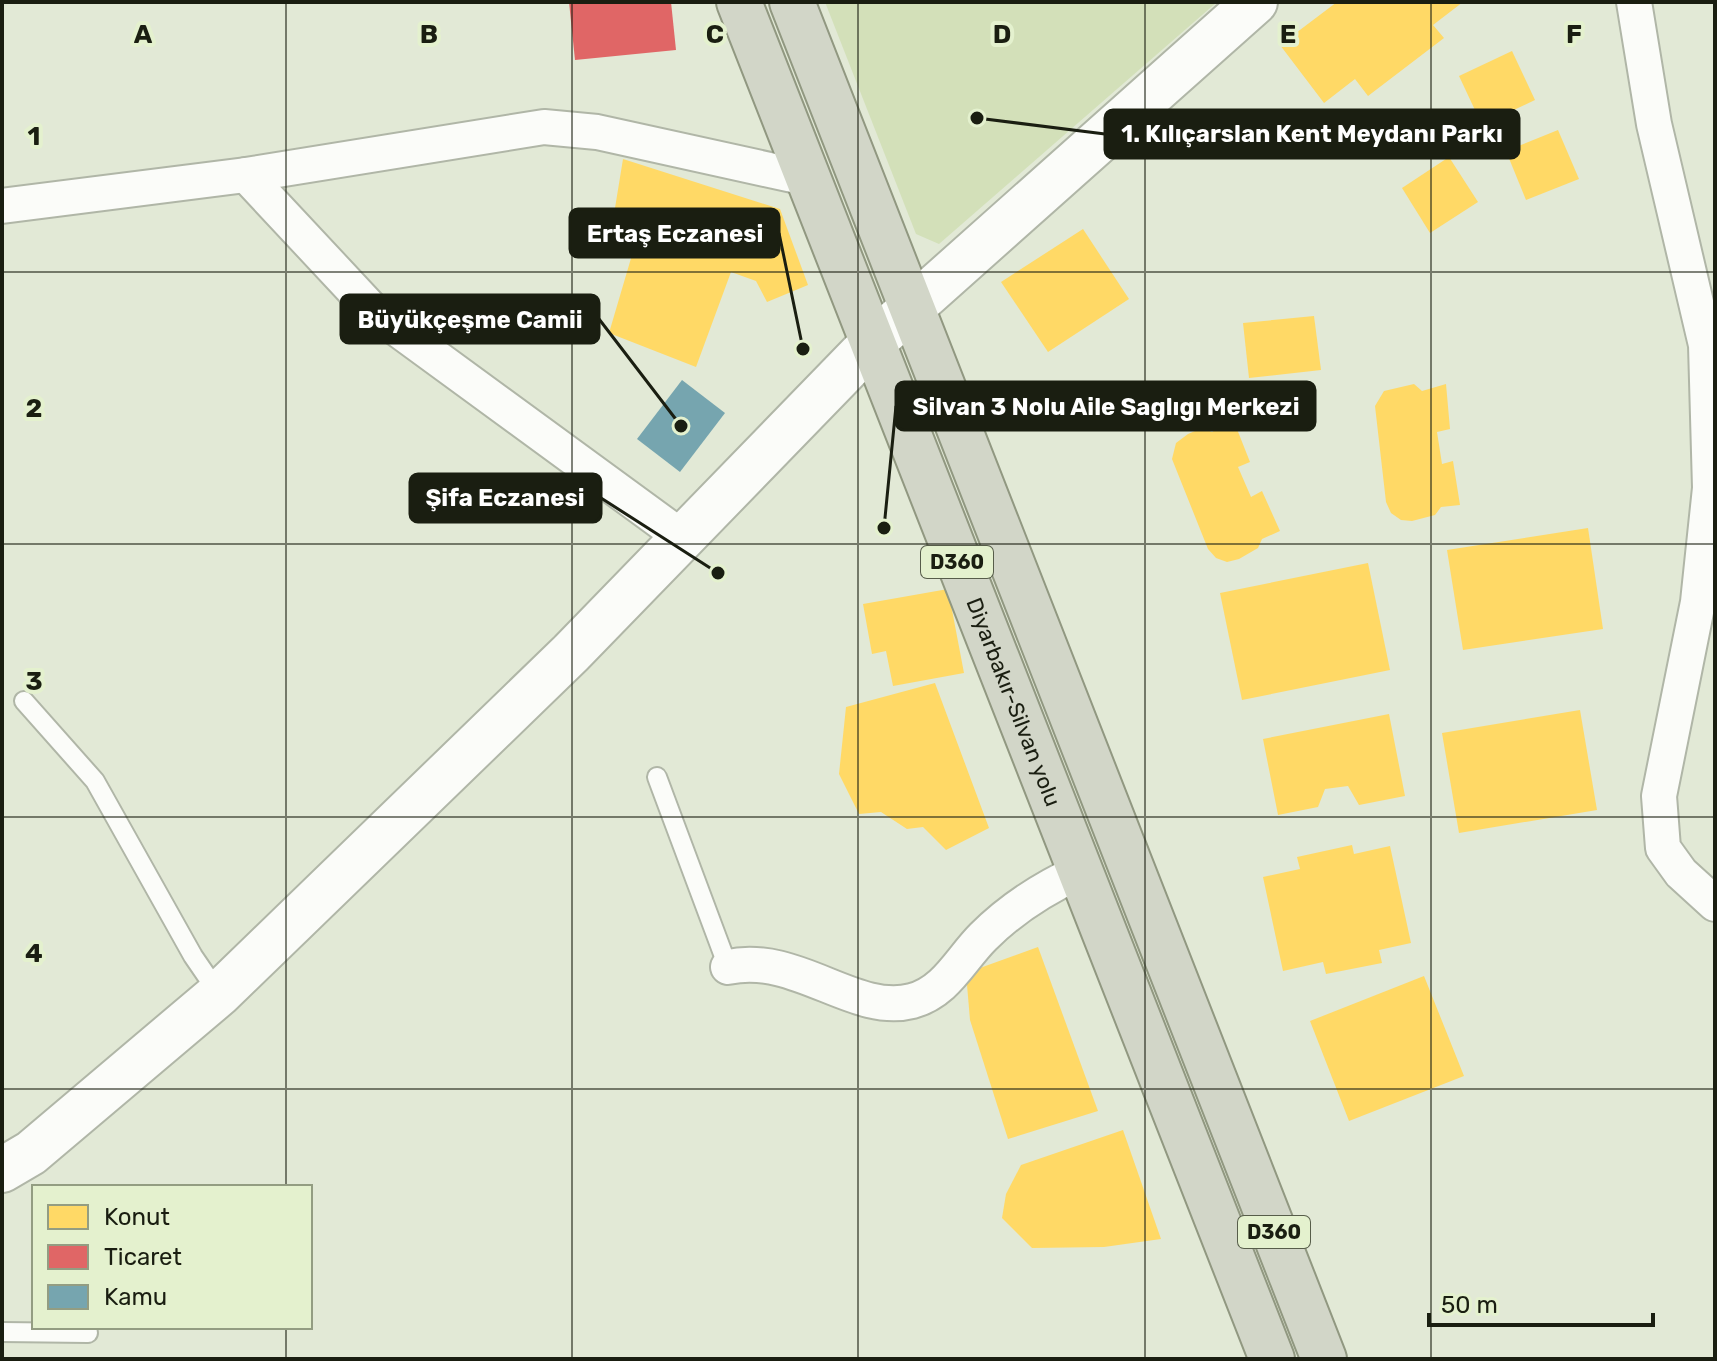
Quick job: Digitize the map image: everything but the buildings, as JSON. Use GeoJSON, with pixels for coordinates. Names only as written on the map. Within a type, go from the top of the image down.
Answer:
{"type":"FeatureCollection","features":[{"type":"Feature","properties":{"kind":"highway","name":"Diyarbakır-Silvan yolu"},"geometry":{"type":"LineString","coordinates":[[739,2],[1272,1359]]}},
{"type":"Feature","properties":{"kind":"highway","name":"D360"},"geometry":{"type":"LineString","coordinates":[[792,2],[1324,1359]]}},
{"type":"Feature","properties":{"kind":"street"},"geometry":{"type":"LineString","coordinates":[[2,1170],[31,1153],[219,994],[571,653],[871,344],[1255,2]]}},
{"type":"Feature","properties":{"kind":"street"},"geometry":{"type":"LineString","coordinates":[[1634,2],[1654,124],[1706,345],[1710,488],[1698,602],[1659,796],[1663,848],[1681,873],[1715,904]]}},
{"type":"Feature","properties":{"kind":"street"},"geometry":{"type":"LineString","coordinates":[[2,206],[246,175],[544,127],[597,132],[806,178]]}},
{"type":"Feature","properties":{"kind":"street"},"geometry":{"type":"LineString","coordinates":[[246,175],[374,312],[683,538]]}},
{"type":"Feature","properties":{"kind":"street"},"geometry":{"type":"LineString","coordinates":[[728,967],[776,965],[881,1002],[910,1002],[939,988],[1007,915],[1044,889],[1079,872]]}},
{"type":"Feature","properties":{"kind":"lane"},"geometry":{"type":"LineString","coordinates":[[24,701],[95,781],[193,956],[219,994]]}},
{"type":"Feature","properties":{"kind":"lane"},"geometry":{"type":"LineString","coordinates":[[657,777],[728,967]]}},
{"type":"Feature","properties":{"kind":"lane"},"geometry":{"type":"LineString","coordinates":[[2,1332],[88,1333]]}},
{"type":"Feature","properties":{"kind":"green space"},"geometry":{"type":"Polygon","coordinates":[[[825,2],[1217,2],[939,244],[916,234],[825,2]]]}},
{"type":"Feature","properties":{"kind":"place","name":"1. Kılıçarslan Kent Meydanı Parkı"},"geometry":{"type":"Point","coordinates":[977,118]}},
{"type":"Feature","properties":{"kind":"place","name":"Ertaş Eczanesi"},"geometry":{"type":"Point","coordinates":[803,349]}},
{"type":"Feature","properties":{"kind":"place","name":"Büyükçeşme Camii"},"geometry":{"type":"Point","coordinates":[681,426]}},
{"type":"Feature","properties":{"kind":"place","name":"Silvan 3 Nolu Aile Saglıgı Merkezi"},"geometry":{"type":"Point","coordinates":[884,528]}},
{"type":"Feature","properties":{"kind":"place","name":"Şifa Eczanesi"},"geometry":{"type":"Point","coordinates":[718,573]}}]}
